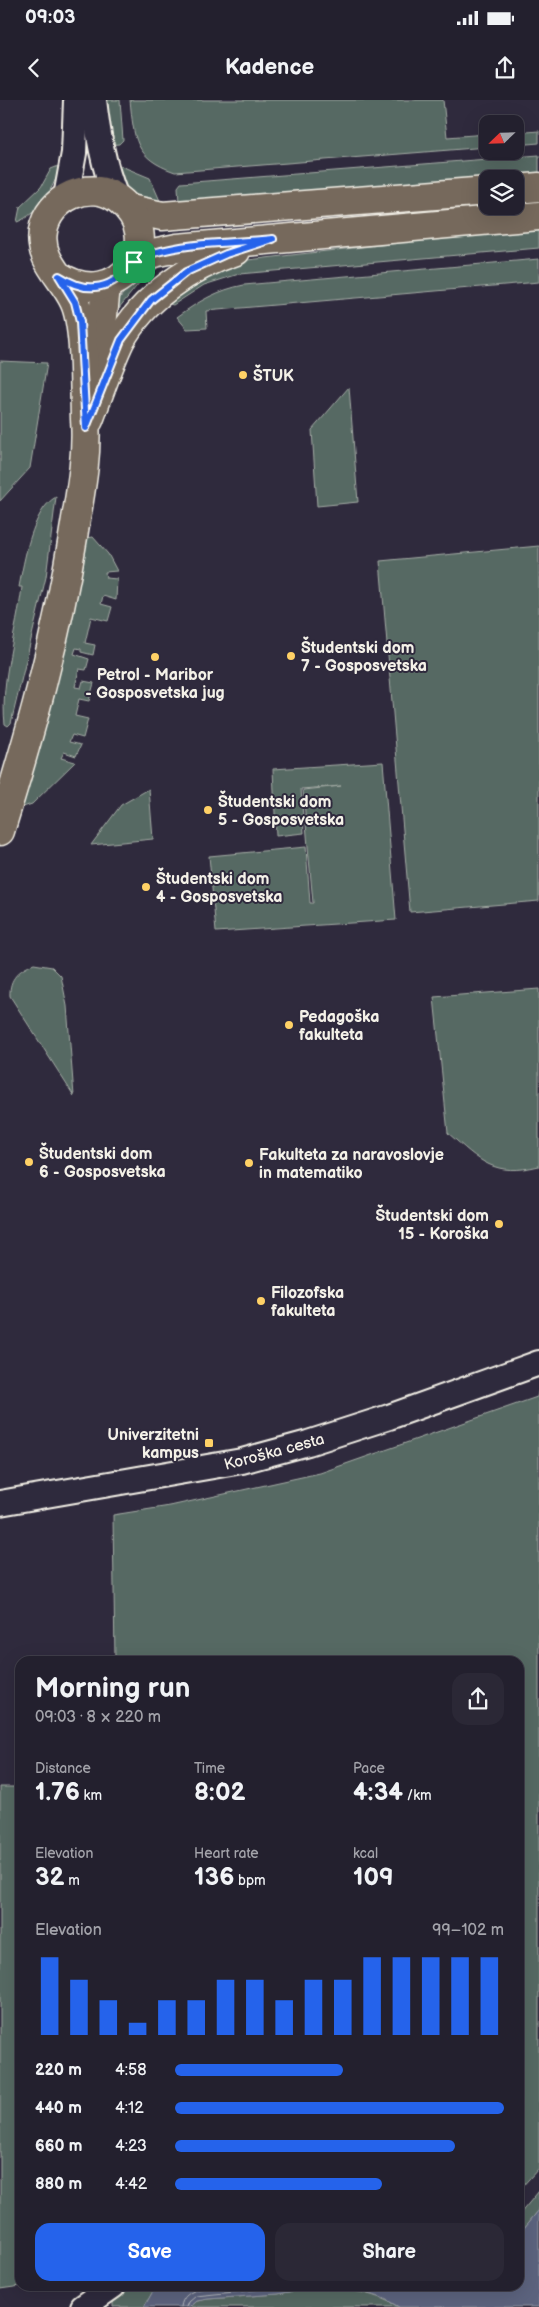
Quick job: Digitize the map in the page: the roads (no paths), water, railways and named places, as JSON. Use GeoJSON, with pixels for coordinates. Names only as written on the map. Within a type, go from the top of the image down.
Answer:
{"type":"FeatureCollection","features":[{"type":"Feature","properties":{"kind":"main road"},"geometry":{"type":"LineString","coordinates":[[524,188],[539,187]]}},
{"type":"Feature","properties":{"kind":"main road"},"geometry":{"type":"LineString","coordinates":[[86,428],[80,322],[75,302],[45,254],[43,231],[46,220],[54,207],[66,197],[82,191],[100,191],[123,203],[162,216],[479,192]]}},
{"type":"Feature","properties":{"kind":"main road"},"geometry":{"type":"LineString","coordinates":[[123,203],[138,226],[140,245],[134,262]]}},
{"type":"Feature","properties":{"kind":"main road"},"geometry":{"type":"LineString","coordinates":[[59,276],[81,287],[106,286],[117,280],[134,262],[153,253],[176,248],[539,216]]}},
{"type":"Feature","properties":{"kind":"main road"},"geometry":{"type":"LineString","coordinates":[[86,428],[121,340],[151,300],[186,272],[226,254],[273,239]]}},
{"type":"Feature","properties":{"kind":"main road"},"geometry":{"type":"LineString","coordinates":[[0,831],[42,692],[62,605],[79,501],[86,428],[97,377],[106,286]]}},
{"type":"Feature","properties":{"kind":"street"},"geometry":{"type":"LineString","coordinates":[[66,197],[74,153],[76,100]]}},
{"type":"Feature","properties":{"kind":"street"},"geometry":{"type":"LineString","coordinates":[[94,100],[101,152],[106,173],[123,203]]}},
{"type":"Feature","properties":{"kind":"street","name":"Koroška cesta"},"geometry":{"type":"LineString","coordinates":[[0,1504],[242,1461],[308,1443],[389,1417],[539,1363]]}},
{"type":"Feature","properties":{"kind":"street"},"geometry":{"type":"LineString","coordinates":[[83,2307],[105,2291]]}},
{"type":"Feature","properties":{"kind":"water"},"geometry":{"type":"Polygon","coordinates":[[[539,2210],[539,2307],[399,2307],[385,2299],[360,2291],[524,2291],[524,2228],[539,2210]]]}},
{"type":"Feature","properties":{"kind":"water"},"geometry":{"type":"Polygon","coordinates":[[[153,2291],[294,2291],[208,2299],[197,2301],[190,2307],[144,2307],[153,2291]]]}},
{"type":"Feature","properties":{"kind":"place","name":"ŠTUK"},"geometry":{"type":"Point","coordinates":[243,375]}},
{"type":"Feature","properties":{"kind":"place","name":"Študentski dom 7 - Gosposvetska"},"geometry":{"type":"Point","coordinates":[291,656]}},
{"type":"Feature","properties":{"kind":"place","name":"Petrol - Maribor - Gosposvetska jug"},"geometry":{"type":"Point","coordinates":[155,657]}},
{"type":"Feature","properties":{"kind":"place","name":"Študentski dom 5 - Gosposvetska"},"geometry":{"type":"Point","coordinates":[208,810]}},
{"type":"Feature","properties":{"kind":"place","name":"Študentski dom 4 - Gosposvetska"},"geometry":{"type":"Point","coordinates":[146,887]}},
{"type":"Feature","properties":{"kind":"place","name":"Pedagoška fakulteta"},"geometry":{"type":"Point","coordinates":[289,1025]}},
{"type":"Feature","properties":{"kind":"place","name":"Študentski dom 6 - Gosposvetska"},"geometry":{"type":"Point","coordinates":[29,1162]}},
{"type":"Feature","properties":{"kind":"place","name":"Fakulteta za naravoslovje in matematiko"},"geometry":{"type":"Point","coordinates":[249,1163]}},
{"type":"Feature","properties":{"kind":"place","name":"Študentski dom 15 - Koroška"},"geometry":{"type":"Point","coordinates":[499,1224]}},
{"type":"Feature","properties":{"kind":"place","name":"Filozofska fakulteta"},"geometry":{"type":"Point","coordinates":[261,1301]}},
{"type":"Feature","properties":{"kind":"place","name":"Univerzitetni kampus"},"geometry":{"type":"Point","coordinates":[209,1443]}}]}
